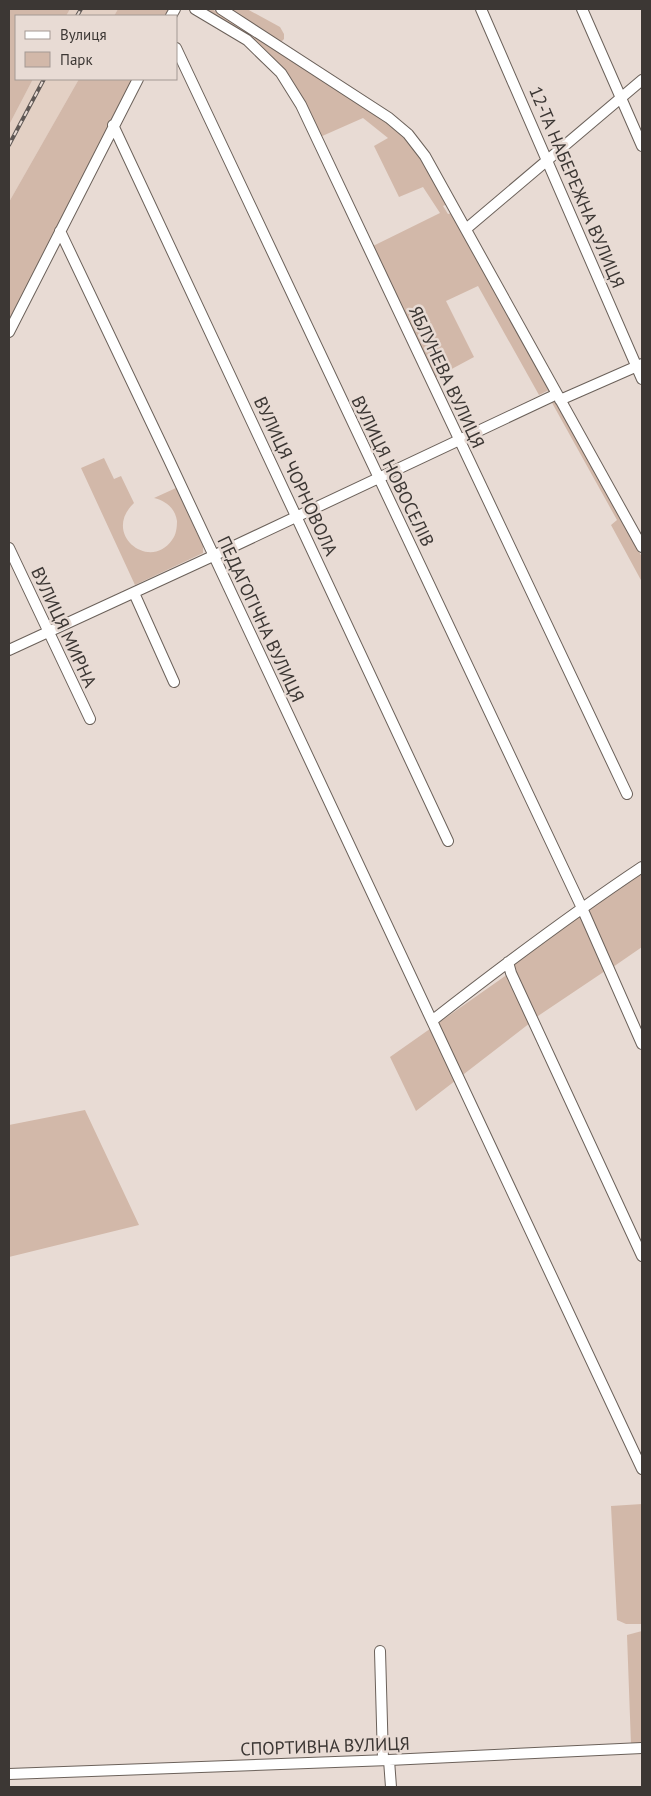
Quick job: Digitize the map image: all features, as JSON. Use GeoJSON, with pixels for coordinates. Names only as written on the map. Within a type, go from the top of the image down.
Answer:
{"type":"FeatureCollection","features":[{"type":"Feature","properties":{"kind":"street","name":"ЯБЛУНЕВА ВУЛИЦЯ"},"geometry":{"type":"LineString","coordinates":[[195,9],[247,40],[274,65],[302,105],[627,794]]}},
{"type":"Feature","properties":{"kind":"street"},"geometry":{"type":"LineString","coordinates":[[221,9],[389,118],[408,134],[425,156],[642,547]]}},
{"type":"Feature","properties":{"kind":"street","name":"12-ТА НАБЕРЕЖНА ВУЛИЦЯ"},"geometry":{"type":"LineString","coordinates":[[481,9],[640,365],[642,379]]}},
{"type":"Feature","properties":{"kind":"street"},"geometry":{"type":"LineString","coordinates":[[582,9],[642,146]]}},
{"type":"Feature","properties":{"kind":"street","name":"ВУЛИЦЯ НОВОСЕЛІВ"},"geometry":{"type":"LineString","coordinates":[[178,52],[582,908],[642,1044]]}},
{"type":"Feature","properties":{"kind":"street"},"geometry":{"type":"LineString","coordinates":[[9,332],[137,80]]}},
{"type":"Feature","properties":{"kind":"street"},"geometry":{"type":"LineString","coordinates":[[466,229],[642,80]]}},
{"type":"Feature","properties":{"kind":"street","name":"ВУЛИЦЯ ЧОРНОВОЛА"},"geometry":{"type":"LineString","coordinates":[[113,125],[448,841]]}},
{"type":"Feature","properties":{"kind":"street","name":"ПЕДАГОГІЧНА ВУЛИЦЯ"},"geometry":{"type":"LineString","coordinates":[[60,231],[433,1020],[488,1144],[642,1469]]}},
{"type":"Feature","properties":{"kind":"street"},"geometry":{"type":"LineString","coordinates":[[9,650],[459,440],[640,365]]}},
{"type":"Feature","properties":{"kind":"street","name":"ВУЛИЦЯ МИРНА"},"geometry":{"type":"LineString","coordinates":[[9,548],[90,719]]}},
{"type":"Feature","properties":{"kind":"street"},"geometry":{"type":"LineString","coordinates":[[134,593],[174,682]]}},
{"type":"Feature","properties":{"kind":"street"},"geometry":{"type":"LineString","coordinates":[[433,1020],[508,962],[642,867]]}},
{"type":"Feature","properties":{"kind":"street"},"geometry":{"type":"LineString","coordinates":[[508,962],[511,973],[642,1256]]}},
{"type":"Feature","properties":{"kind":"street"},"geometry":{"type":"LineString","coordinates":[[380,1651],[386,1760],[391,1787]]}},
{"type":"Feature","properties":{"kind":"street","name":"СПОРТИВНА ВУЛИЦЯ"},"geometry":{"type":"LineString","coordinates":[[9,1774],[642,1748]]}},
{"type":"Feature","properties":{"kind":"shaded area"},"geometry":{"type":"Polygon","coordinates":[[[70,9],[118,9],[115,15],[67,15],[70,9]]]}},
{"type":"Feature","properties":{"kind":"shaded area"},"geometry":{"type":"Polygon","coordinates":[[[32,80],[78,80],[9,202],[9,125],[32,80]]]}},
{"type":"Feature","properties":{"kind":"green space"},"geometry":{"type":"Polygon","coordinates":[[[9,9],[70,9],[67,15],[15,15],[15,80],[32,80],[9,125],[9,9]]]}},
{"type":"Feature","properties":{"kind":"green space"},"geometry":{"type":"Polygon","coordinates":[[[118,9],[170,9],[167,15],[115,15],[118,9]]]}},
{"type":"Feature","properties":{"kind":"green space"},"geometry":{"type":"Polygon","coordinates":[[[201,9],[212,9],[386,122],[404,138],[421,159],[447,204],[443,206],[448,214],[452,213],[549,390],[539,395],[478,286],[446,301],[474,357],[433,379],[371,247],[440,213],[423,187],[399,197],[374,146],[388,138],[363,118],[320,137],[284,71],[201,9]]]}},
{"type":"Feature","properties":{"kind":"green space"},"geometry":{"type":"Polygon","coordinates":[[[230,9],[247,9],[280,27],[284,34],[284,39],[281,42],[230,9]]]}},
{"type":"Feature","properties":{"kind":"green space"},"geometry":{"type":"Polygon","coordinates":[[[78,80],[132,80],[9,321],[9,202],[78,80]]]}},
{"type":"Feature","properties":{"kind":"green space"},"geometry":{"type":"Polygon","coordinates":[[[554,399],[642,557],[642,582],[611,525],[617,520],[551,401],[554,399]]]}},
{"type":"Feature","properties":{"kind":"green space"},"geometry":{"type":"Polygon","coordinates":[[[104,458],[114,479],[121,476],[134,503],[125,515],[123,526],[126,537],[132,545],[142,551],[152,552],[163,549],[172,540],[177,526],[174,512],[166,503],[154,498],[176,488],[203,546],[203,553],[135,585],[81,468],[104,458]]]}},
{"type":"Feature","properties":{"kind":"green space"},"geometry":{"type":"Polygon","coordinates":[[[642,872],[642,947],[613,967],[586,909],[642,872]]]}},
{"type":"Feature","properties":{"kind":"green space"},"geometry":{"type":"Polygon","coordinates":[[[581,913],[605,971],[535,1018],[511,962],[581,913]]]}},
{"type":"Feature","properties":{"kind":"green space"},"geometry":{"type":"Polygon","coordinates":[[[508,974],[530,1023],[416,1111],[390,1057],[508,974]]]}},
{"type":"Feature","properties":{"kind":"green space"},"geometry":{"type":"Polygon","coordinates":[[[85,1110],[139,1225],[9,1257],[9,1125],[85,1110]]]}},
{"type":"Feature","properties":{"kind":"green space"},"geometry":{"type":"Polygon","coordinates":[[[642,1504],[642,1624],[626,1624],[617,1620],[611,1506],[642,1504]]]}},
{"type":"Feature","properties":{"kind":"green space"},"geometry":{"type":"Polygon","coordinates":[[[642,1631],[642,1744],[631,1745],[627,1635],[642,1631]]]}},
{"type":"Feature","properties":{"kind":"railway"},"geometry":{"type":"LineString","coordinates":[[78,15],[81,9]]}},
{"type":"Feature","properties":{"kind":"railway"},"geometry":{"type":"LineString","coordinates":[[9,145],[43,80]]}}]}
